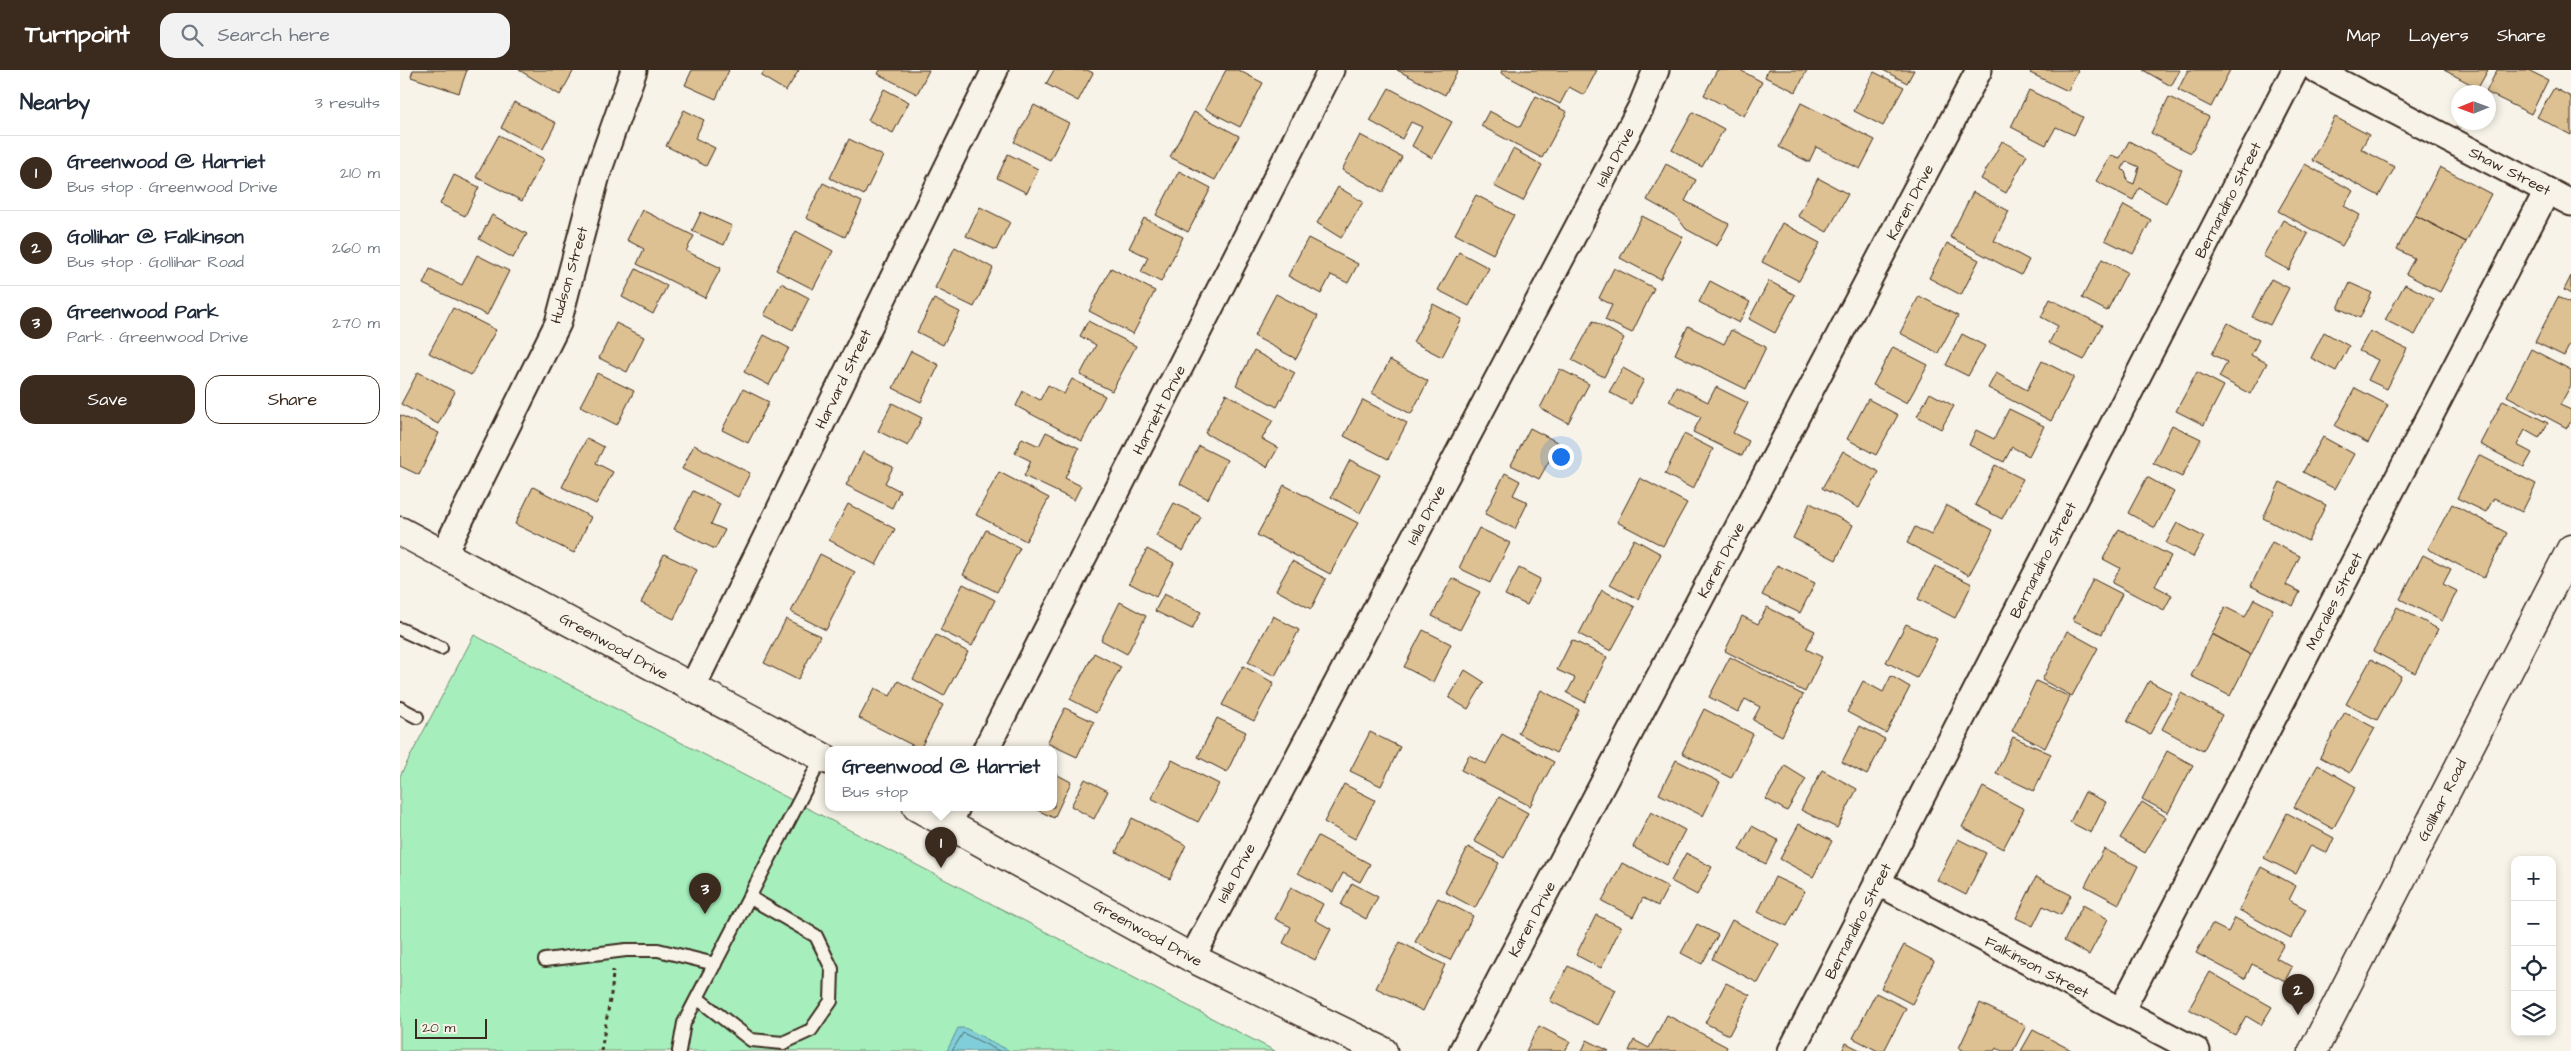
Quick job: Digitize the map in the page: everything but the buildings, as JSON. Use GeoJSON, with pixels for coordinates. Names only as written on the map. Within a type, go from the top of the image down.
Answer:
{"type":"FeatureCollection","features":[{"type":"Feature","properties":{"kind":"main road","name":"Greenwood Drive"},"geometry":{"type":"LineString","coordinates":[[400,530],[825,758]]}},
{"type":"Feature","properties":{"kind":"main road","name":"Gollihar Road"},"geometry":{"type":"LineString","coordinates":[[2313,1051],[2571,549]]}},
{"type":"Feature","properties":{"kind":"main road","name":"Greenwood Drive"},"geometry":{"type":"LineString","coordinates":[[935,811],[953,815],[1192,958],[1382,1051]]}},
{"type":"Feature","properties":{"kind":"street","name":"Hudson Street"},"geometry":{"type":"LineString","coordinates":[[444,553],[558,323],[598,175],[634,70]]}},
{"type":"Feature","properties":{"kind":"street","name":"Harvard Street"},"geometry":{"type":"LineString","coordinates":[[692,688],[995,70]]}},
{"type":"Feature","properties":{"kind":"street","name":"Harriett Drive"},"geometry":{"type":"LineString","coordinates":[[988,746],[1331,70]]}},
{"type":"Feature","properties":{"kind":"street","name":"Islla Drive"},"geometry":{"type":"LineString","coordinates":[[1192,958],[1637,116],[1656,70]]}},
{"type":"Feature","properties":{"kind":"street","name":"Karen Drive"},"geometry":{"type":"LineString","coordinates":[[1462,1051],[1980,70]]}},
{"type":"Feature","properties":{"kind":"street","name":"Bernandino Street"},"geometry":{"type":"LineString","coordinates":[[1791,1051],[2295,70]]}},
{"type":"Feature","properties":{"kind":"street","name":"Shaw Street"},"geometry":{"type":"LineString","coordinates":[[2316,70],[2571,203]]}},
{"type":"Feature","properties":{"kind":"street","name":"Morales Street"},"geometry":{"type":"LineString","coordinates":[[2121,1011],[2547,191]]}},
{"type":"Feature","properties":{"kind":"street","name":"Falkinson Street"},"geometry":{"type":"LineString","coordinates":[[1877,882],[2197,1051]]}},
{"type":"Feature","properties":{"kind":"lane"},"geometry":{"type":"LineString","coordinates":[[400,628],[440,648]]}},
{"type":"Feature","properties":{"kind":"lane"},"geometry":{"type":"LineString","coordinates":[[400,708],[417,717]]}},
{"type":"Feature","properties":{"kind":"lane"},"geometry":{"type":"LineString","coordinates":[[679,1051],[684,1023],[749,897],[825,758]]}},
{"type":"Feature","properties":{"kind":"lane"},"geometry":{"type":"LineString","coordinates":[[697,998],[751,1040],[783,1043],[811,1030],[831,1001],[832,969],[816,936],[749,897]]}},
{"type":"Feature","properties":{"kind":"lane"},"geometry":{"type":"LineString","coordinates":[[545,960],[613,952],[658,950],[715,964]]}},
{"type":"Feature","properties":{"kind":"path"},"geometry":{"type":"LineString","coordinates":[[601,1051],[612,988],[613,952]]}},
{"type":"Feature","properties":{"kind":"green space"},"geometry":{"type":"Polygon","coordinates":[[[474,635],[1275,1051],[400,1051],[400,776],[474,635]]]}},
{"type":"Feature","properties":{"kind":"water"},"geometry":{"type":"Polygon","coordinates":[[[958,1028],[965,1028],[1010,1051],[947,1051],[958,1028]]]}},
{"type":"Feature","properties":{"kind":"place","name":"Greenwood @ Harriet"},"geometry":{"type":"Point","coordinates":[941,868]}},
{"type":"Feature","properties":{"kind":"place","name":"Greenwood Park"},"geometry":{"type":"Point","coordinates":[705,914]}},
{"type":"Feature","properties":{"kind":"place","name":"Gollihar @ Falkinson"},"geometry":{"type":"Point","coordinates":[2298,1015]}}]}
